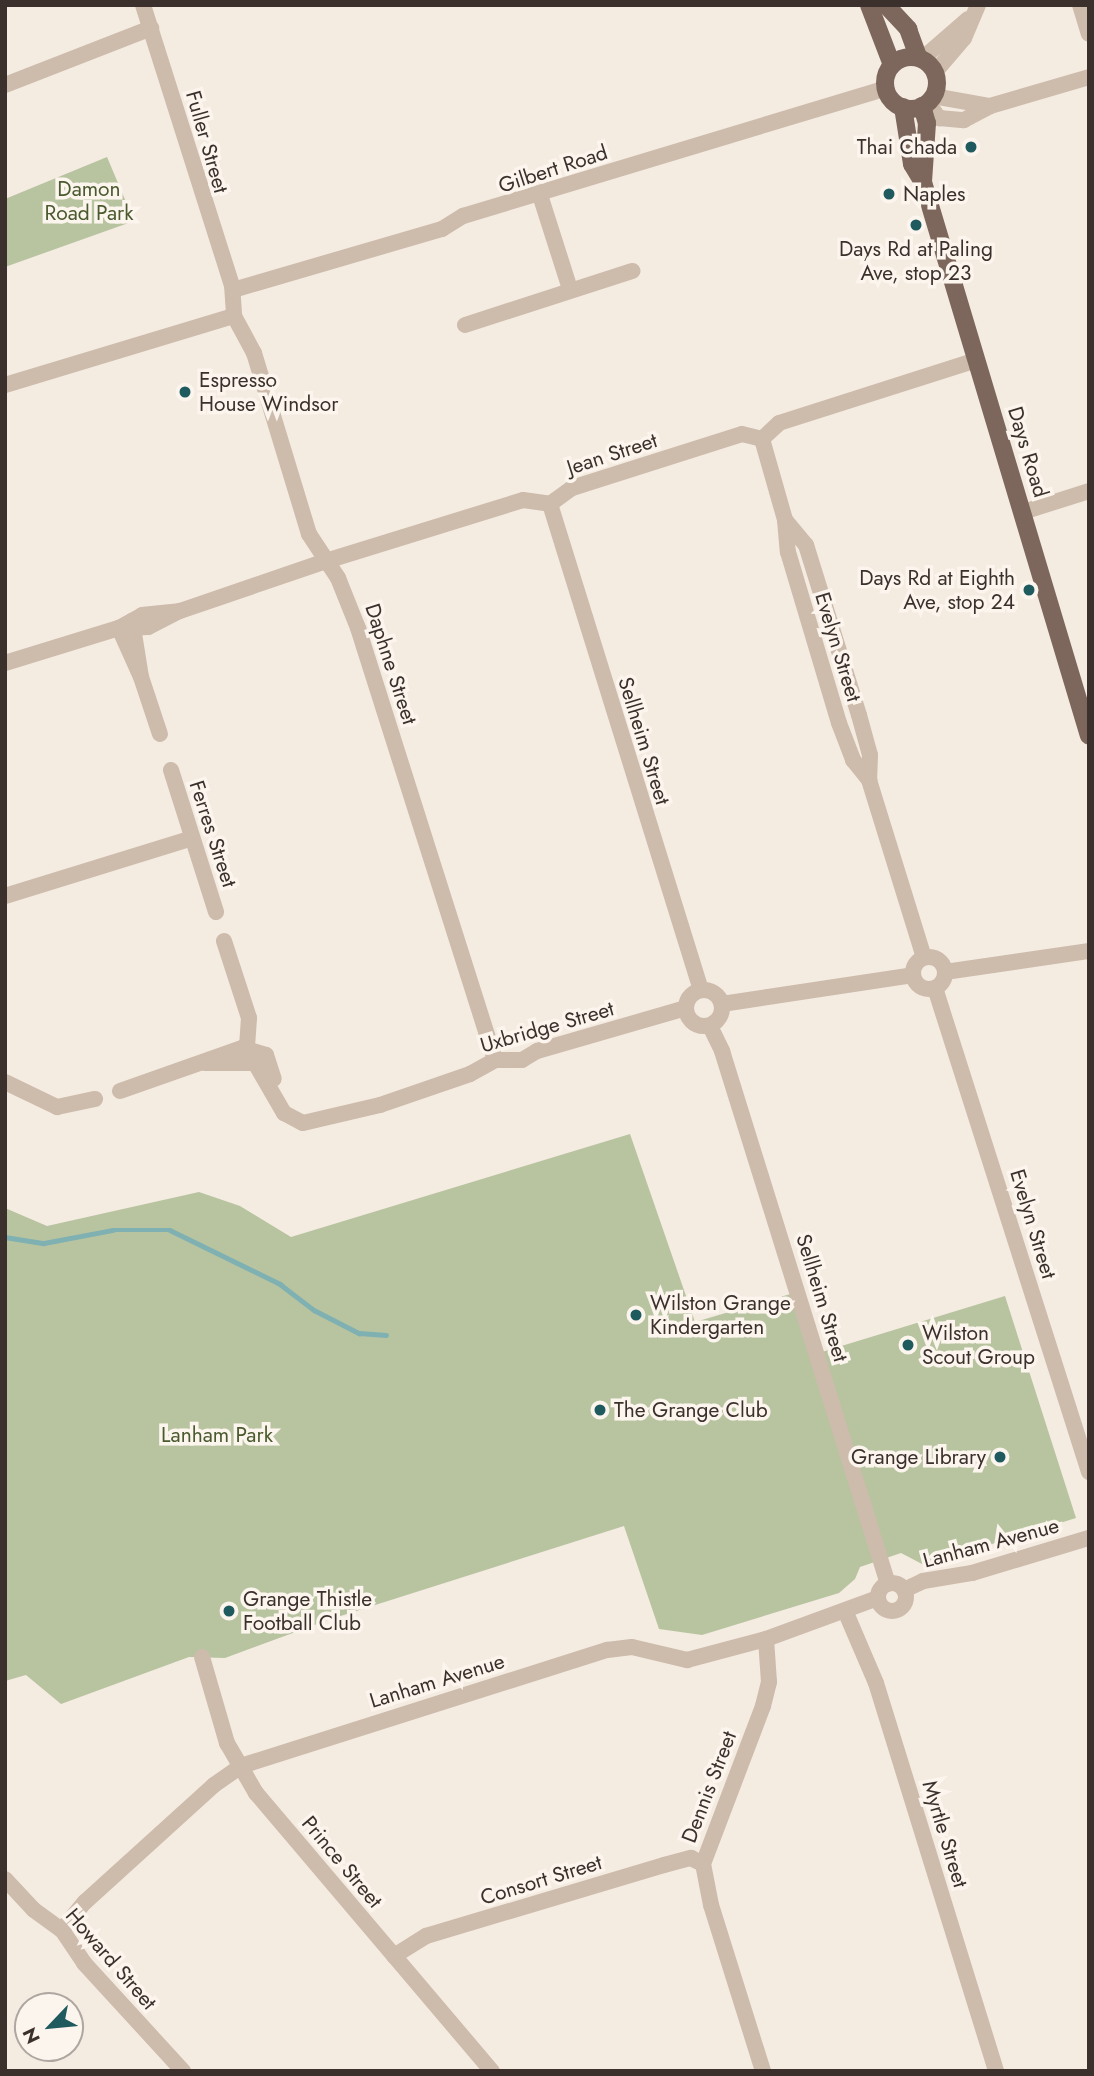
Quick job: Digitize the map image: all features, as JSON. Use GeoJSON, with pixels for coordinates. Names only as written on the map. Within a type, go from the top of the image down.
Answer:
{"type":"FeatureCollection","features":[{"type":"Feature","properties":{"kind":"main road"},"geometry":{"type":"LineString","coordinates":[[869,5],[892,65],[886,88],[892,100],[903,107],[928,102],[925,63],[908,29],[886,5]]}},
{"type":"Feature","properties":{"kind":"main road"},"geometry":{"type":"LineString","coordinates":[[892,65],[904,57],[925,63]]}},
{"type":"Feature","properties":{"kind":"main road","name":"Days Road"},"geometry":{"type":"LineString","coordinates":[[923,182],[928,102]]}},
{"type":"Feature","properties":{"kind":"main road","name":"Days Road"},"geometry":{"type":"LineString","coordinates":[[903,107],[912,164],[923,182],[1089,736]]}},
{"type":"Feature","properties":{"kind":"street","name":"Fuller Street"},"geometry":{"type":"LineString","coordinates":[[143,5],[233,290]]}},
{"type":"Feature","properties":{"kind":"street"},"geometry":{"type":"LineString","coordinates":[[1080,5],[1089,34]]}},
{"type":"Feature","properties":{"kind":"street"},"geometry":{"type":"LineString","coordinates":[[925,63],[975,10]]}},
{"type":"Feature","properties":{"kind":"street"},"geometry":{"type":"LineString","coordinates":[[5,85],[150,28]]}},
{"type":"Feature","properties":{"kind":"street"},"geometry":{"type":"LineString","coordinates":[[928,102],[990,106],[1089,77]]}},
{"type":"Feature","properties":{"kind":"street","name":"Gilbert Road"},"geometry":{"type":"LineString","coordinates":[[233,290],[886,88]]}},
{"type":"Feature","properties":{"kind":"street"},"geometry":{"type":"LineString","coordinates":[[540,195],[569,289]]}},
{"type":"Feature","properties":{"kind":"street"},"geometry":{"type":"LineString","coordinates":[[465,326],[569,289],[632,271]]}},
{"type":"Feature","properties":{"kind":"street","name":"Daphne Street"},"geometry":{"type":"LineString","coordinates":[[233,290],[234,316],[254,353],[309,534],[347,597],[365,648],[495,1060]]}},
{"type":"Feature","properties":{"kind":"street"},"geometry":{"type":"LineString","coordinates":[[5,385],[234,316]]}},
{"type":"Feature","properties":{"kind":"street"},"geometry":{"type":"LineString","coordinates":[[762,439],[779,423],[976,360]]}},
{"type":"Feature","properties":{"kind":"street","name":"Jean Street"},"geometry":{"type":"LineString","coordinates":[[550,504],[572,488],[742,434],[762,439]]}},
{"type":"Feature","properties":{"kind":"street","name":"Evelyn Street"},"geometry":{"type":"LineString","coordinates":[[762,439],[785,520],[806,545],[870,755],[869,780],[925,958]]}},
{"type":"Feature","properties":{"kind":"street"},"geometry":{"type":"LineString","coordinates":[[1023,512],[1089,491]]}},
{"type":"Feature","properties":{"kind":"street"},"geometry":{"type":"LineString","coordinates":[[5,663],[180,611],[326,561],[523,500],[550,504]]}},
{"type":"Feature","properties":{"kind":"street","name":"Sellheim Street"},"geometry":{"type":"LineString","coordinates":[[550,504],[701,990]]}},
{"type":"Feature","properties":{"kind":"street"},"geometry":{"type":"LineString","coordinates":[[128,626],[160,734]]}},
{"type":"Feature","properties":{"kind":"street","name":"Ferres Street"},"geometry":{"type":"LineString","coordinates":[[171,769],[216,912]]}},
{"type":"Feature","properties":{"kind":"street"},"geometry":{"type":"LineString","coordinates":[[5,896],[192,838]]}},
{"type":"Feature","properties":{"kind":"street"},"geometry":{"type":"LineString","coordinates":[[120,1091],[205,1063],[248,1053],[250,1022],[225,942]]}},
{"type":"Feature","properties":{"kind":"street"},"geometry":{"type":"LineString","coordinates":[[945,972],[938,960],[925,958],[916,964],[913,975],[920,987],[934,988],[945,972],[1089,951]]}},
{"type":"Feature","properties":{"kind":"street"},"geometry":{"type":"LineString","coordinates":[[722,1004],[913,975]]}},
{"type":"Feature","properties":{"kind":"street","name":"Evelyn Street"},"geometry":{"type":"LineString","coordinates":[[934,988],[1089,1472]]}},
{"type":"Feature","properties":{"kind":"street"},"geometry":{"type":"LineString","coordinates":[[701,990],[714,993],[722,1004],[720,1017],[710,1026],[693,1023],[686,1008],[691,996],[701,990]]}},
{"type":"Feature","properties":{"kind":"street","name":"Uxbridge Street"},"geometry":{"type":"LineString","coordinates":[[248,1053],[271,1065],[275,1091],[288,1117],[307,1122],[393,1100],[470,1074],[495,1060],[522,1060],[537,1051],[686,1008]]}},
{"type":"Feature","properties":{"kind":"street","name":"Sellheim Street"},"geometry":{"type":"LineString","coordinates":[[710,1026],[722,1051],[888,1584]]}},
{"type":"Feature","properties":{"kind":"street"},"geometry":{"type":"LineString","coordinates":[[5,1082],[57,1107],[95,1099]]}},
{"type":"Feature","properties":{"kind":"street","name":"Lanham Avenue"},"geometry":{"type":"LineString","coordinates":[[904,1590],[923,1581],[972,1573],[1089,1538]]}},
{"type":"Feature","properties":{"kind":"street"},"geometry":{"type":"LineString","coordinates":[[888,1584],[904,1590],[905,1602],[896,1611],[884,1609],[878,1598],[888,1584]]}},
{"type":"Feature","properties":{"kind":"street","name":"Lanham Avenue"},"geometry":{"type":"LineString","coordinates":[[62,1930],[115,1875],[241,1766],[607,1650],[632,1647],[687,1660],[766,1639],[846,1613],[878,1598]]}},
{"type":"Feature","properties":{"kind":"street","name":"Myrtle Street"},"geometry":{"type":"LineString","coordinates":[[846,1613],[876,1683],[996,2071]]}},
{"type":"Feature","properties":{"kind":"street","name":"Dennis Street"},"geometry":{"type":"LineString","coordinates":[[763,2071],[711,1905],[703,1864],[763,1706],[769,1682],[766,1639]]}},
{"type":"Feature","properties":{"kind":"street","name":"Prince Street"},"geometry":{"type":"LineString","coordinates":[[202,1657],[227,1743],[262,1801],[492,2071]]}},
{"type":"Feature","properties":{"kind":"street","name":"Consort Street"},"geometry":{"type":"LineString","coordinates":[[394,1956],[426,1936],[677,1861],[691,1858],[703,1864]]}},
{"type":"Feature","properties":{"kind":"street","name":"Howard Street"},"geometry":{"type":"LineString","coordinates":[[5,1879],[34,1910],[62,1930],[84,1963],[183,2071]]}},
{"type":"Feature","properties":{"kind":"green space","name":"Damon Road Park"},"geometry":{"type":"Polygon","coordinates":[[[107,157],[134,221],[5,267],[5,199],[107,157]]]}},
{"type":"Feature","properties":{"kind":"green space","name":"Lanham Park"},"geometry":{"type":"Polygon","coordinates":[[[630,1134],[695,1322],[794,1293],[812,1355],[1005,1296],[1076,1518],[924,1565],[901,1553],[860,1567],[855,1579],[839,1593],[702,1635],[659,1629],[624,1526],[331,1619],[225,1658],[189,1657],[61,1704],[26,1675],[5,1681],[5,1208],[47,1226],[199,1192],[240,1206],[291,1237],[630,1134]]]}},
{"type":"Feature","properties":{"kind":"waterway"},"geometry":{"type":"LineString","coordinates":[[5,1237],[44,1243],[113,1230],[170,1230],[280,1284],[314,1310],[359,1333],[386,1335]]}},
{"type":"Feature","properties":{"kind":"place","name":"Thai Chada"},"geometry":{"type":"Point","coordinates":[971,147]}},
{"type":"Feature","properties":{"kind":"place","name":"Naples"},"geometry":{"type":"Point","coordinates":[889,194]}},
{"type":"Feature","properties":{"kind":"place","name":"Days Rd at Paling Ave, stop 23"},"geometry":{"type":"Point","coordinates":[916,225]}},
{"type":"Feature","properties":{"kind":"place","name":"Espresso House Windsor"},"geometry":{"type":"Point","coordinates":[185,392]}},
{"type":"Feature","properties":{"kind":"place","name":"Days Rd at Eighth Ave, stop 24"},"geometry":{"type":"Point","coordinates":[1029,590]}},
{"type":"Feature","properties":{"kind":"place","name":"Wilston Grange Kindergarten"},"geometry":{"type":"Point","coordinates":[636,1315]}},
{"type":"Feature","properties":{"kind":"place","name":"Wilston Scout Group"},"geometry":{"type":"Point","coordinates":[908,1345]}},
{"type":"Feature","properties":{"kind":"place","name":"The Grange Club"},"geometry":{"type":"Point","coordinates":[600,1410]}},
{"type":"Feature","properties":{"kind":"place","name":"Grange Library"},"geometry":{"type":"Point","coordinates":[1000,1457]}},
{"type":"Feature","properties":{"kind":"place","name":"Grange Thistle Football Club"},"geometry":{"type":"Point","coordinates":[229,1611]}}]}
